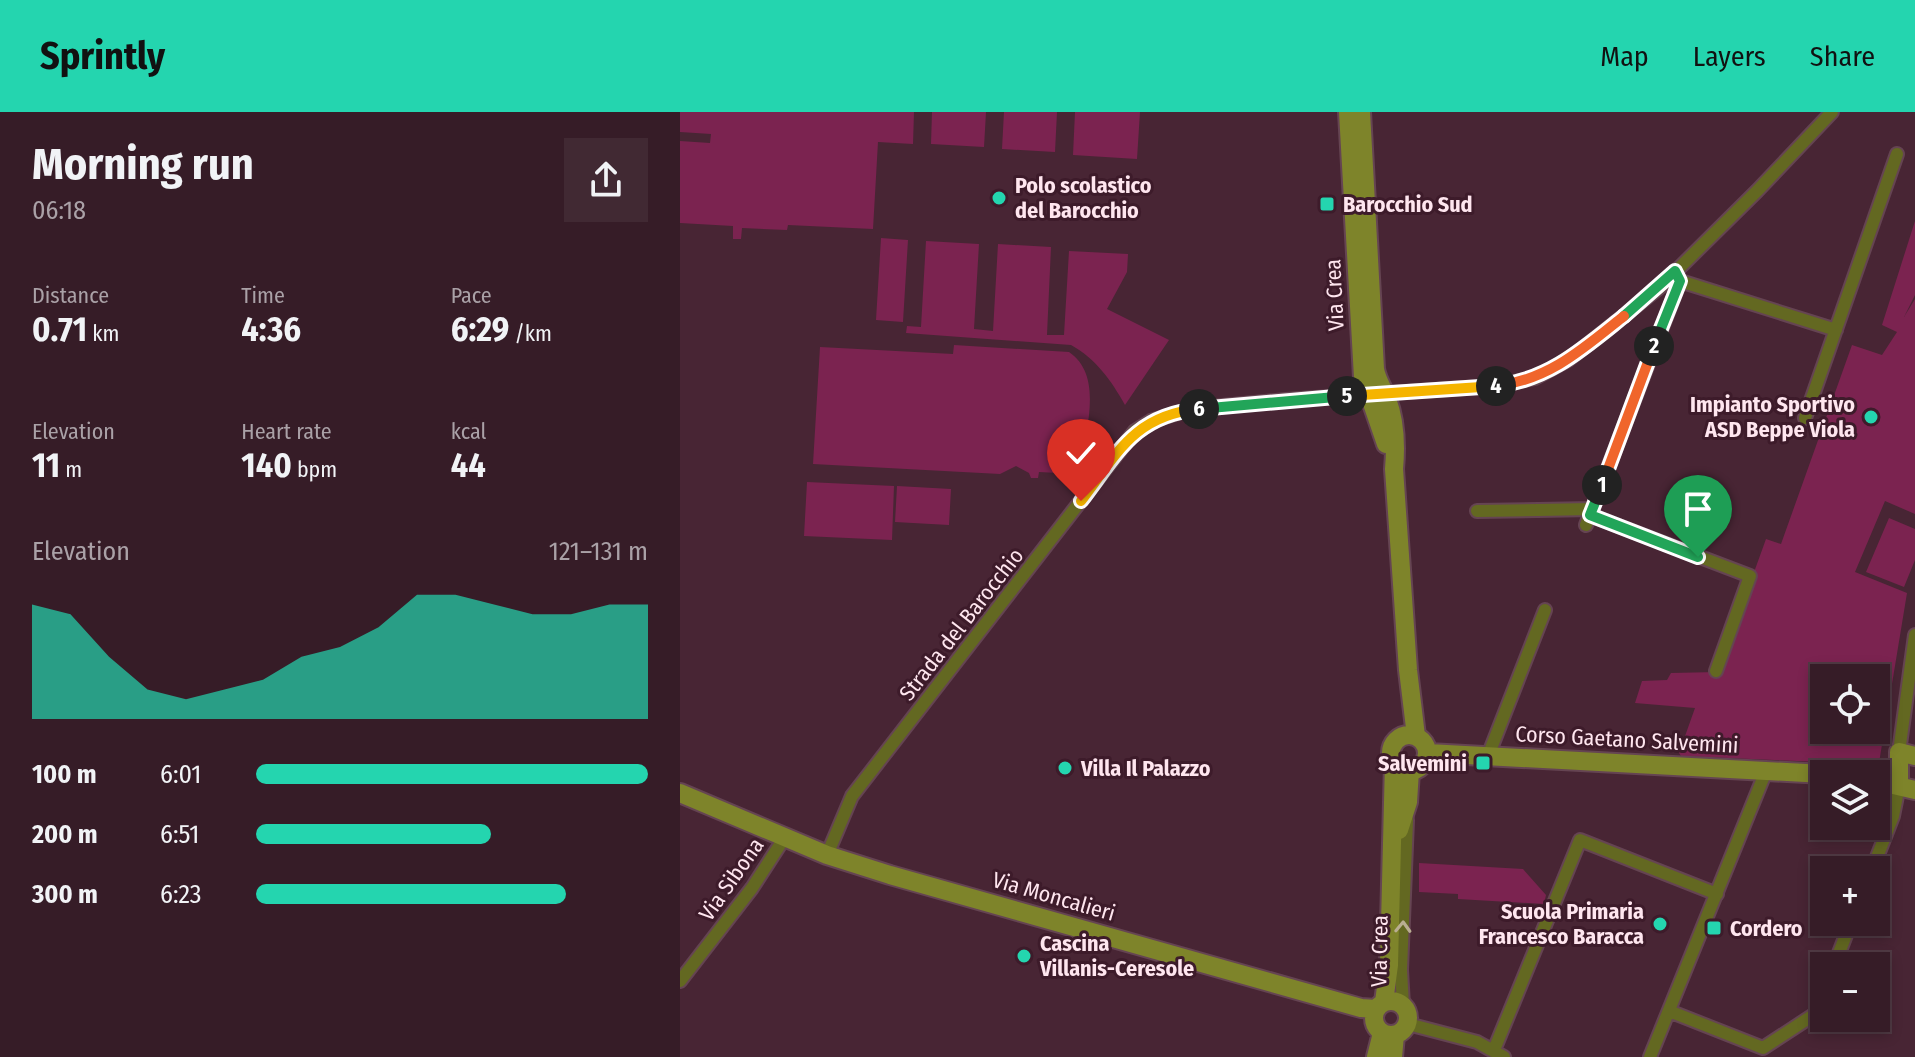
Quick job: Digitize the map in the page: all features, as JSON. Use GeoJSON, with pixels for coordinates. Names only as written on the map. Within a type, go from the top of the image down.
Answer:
{"type":"FeatureCollection","features":[{"type":"Feature","properties":{"kind":"street","name":"Via Crea"},"geometry":{"type":"LineString","coordinates":[[1348,112],[1363,377],[1392,418],[1396,452],[1394,469],[1408,670],[1409,736]]}},
{"type":"Feature","properties":{"kind":"street","name":"Via Crea"},"geometry":{"type":"LineString","coordinates":[[1361,112],[1377,394]]}},
{"type":"Feature","properties":{"kind":"street"},"geometry":{"type":"LineString","coordinates":[[1822,125],[1825,112]]}},
{"type":"Feature","properties":{"kind":"street","name":"Strada del Barocchio"},"geometry":{"type":"LineString","coordinates":[[827,855],[852,796],[1135,431],[1151,421],[1191,409],[1494,386],[1535,378],[1557,367],[1678,276],[1832,112]]}},
{"type":"Feature","properties":{"kind":"street"},"geometry":{"type":"LineString","coordinates":[[1805,418],[1897,154]]}},
{"type":"Feature","properties":{"kind":"street","name":"Strada del Barocchio"},"geometry":{"type":"LineString","coordinates":[[1589,516],[1678,276]]}},
{"type":"Feature","properties":{"kind":"street"},"geometry":{"type":"LineString","coordinates":[[1678,276],[1836,330]]}},
{"type":"Feature","properties":{"kind":"street"},"geometry":{"type":"LineString","coordinates":[[1477,511],[1589,516],[1750,576],[1716,671]]}},
{"type":"Feature","properties":{"kind":"street"},"geometry":{"type":"LineString","coordinates":[[1488,756],[1545,610]]}},
{"type":"Feature","properties":{"kind":"street"},"geometry":{"type":"LineString","coordinates":[[1877,856],[1907,788],[1915,635]]}},
{"type":"Feature","properties":{"kind":"street"},"geometry":{"type":"LineString","coordinates":[[1409,736],[1424,743],[1428,753],[1420,767],[1402,766],[1391,750],[1397,739],[1409,736]]}},
{"type":"Feature","properties":{"kind":"street","name":"Corso Gaetano Salvemini"},"geometry":{"type":"LineString","coordinates":[[1428,753],[1810,773]]}},
{"type":"Feature","properties":{"kind":"street","name":"Via Crea"},"geometry":{"type":"LineString","coordinates":[[1376,1057],[1401,970],[1408,802],[1402,766]]}},
{"type":"Feature","properties":{"kind":"street","name":"Via Crea"},"geometry":{"type":"LineString","coordinates":[[1393,1057],[1386,1015],[1393,855],[1402,766]]}},
{"type":"Feature","properties":{"kind":"street"},"geometry":{"type":"LineString","coordinates":[[1650,1057],[1766,771]]}},
{"type":"Feature","properties":{"kind":"street","name":"Via Moncalieri"},"geometry":{"type":"LineString","coordinates":[[680,793],[827,855],[1386,1015],[1499,1053]]}},
{"type":"Feature","properties":{"kind":"street","name":"Via Crea"},"geometry":{"type":"LineString","coordinates":[[1393,855],[1408,802]]}},
{"type":"Feature","properties":{"kind":"street","name":"Via Sibona"},"geometry":{"type":"LineString","coordinates":[[680,981],[752,888],[785,837]]}},
{"type":"Feature","properties":{"kind":"street"},"geometry":{"type":"LineString","coordinates":[[1499,1053],[1580,840],[1717,894]]}},
{"type":"Feature","properties":{"kind":"street"},"geometry":{"type":"LineString","coordinates":[[1669,1011],[1763,1048],[1810,1017]]}},
{"type":"Feature","properties":{"kind":"shaded area"},"geometry":{"type":"Polygon","coordinates":[[[680,112],[914,112],[913,144],[878,142],[873,229],[788,225],[787,230],[742,228],[741,239],[733,239],[733,226],[680,223],[680,141],[710,143],[711,134],[680,132],[680,112]]]}},
{"type":"Feature","properties":{"kind":"shaded area"},"geometry":{"type":"Polygon","coordinates":[[[932,112],[986,112],[984,147],[931,144],[932,112]]]}},
{"type":"Feature","properties":{"kind":"shaded area"},"geometry":{"type":"Polygon","coordinates":[[[1004,112],[1057,112],[1055,152],[1002,149],[1004,112]]]}},
{"type":"Feature","properties":{"kind":"shaded area"},"geometry":{"type":"Polygon","coordinates":[[[1075,112],[1140,112],[1137,159],[1073,155],[1075,112]]]}},
{"type":"Feature","properties":{"kind":"shaded area"},"geometry":{"type":"Polygon","coordinates":[[[1915,221],[1915,295],[1904,317],[1915,299],[1915,514],[1885,501],[1855,572],[1907,593],[1890,696],[1890,664],[1810,664],[1810,744],[1882,744],[1879,760],[1810,761],[1681,756],[1679,753],[1695,708],[1635,703],[1642,681],[1667,680],[1671,673],[1718,672],[1766,539],[1781,544],[1852,345],[1882,355],[1897,332],[1882,325],[1915,221]]]}},
{"type":"Feature","properties":{"kind":"shaded area"},"geometry":{"type":"Polygon","coordinates":[[[881,238],[908,240],[903,322],[876,320],[881,238]]]}},
{"type":"Feature","properties":{"kind":"shaded area"},"geometry":{"type":"Polygon","coordinates":[[[926,241],[979,244],[974,329],[993,331],[998,244],[1051,247],[1047,335],[1064,335],[1069,251],[1128,254],[1127,272],[1107,309],[1169,340],[1125,405],[1102,371],[1071,345],[906,333],[907,326],[921,327],[926,241]]]}},
{"type":"Feature","properties":{"kind":"shaded area"},"geometry":{"type":"Polygon","coordinates":[[[954,345],[1069,352],[1077,359],[1089,388],[1087,431],[1066,448],[1058,473],[1039,472],[1038,478],[1031,478],[1029,473],[1016,466],[1000,474],[813,464],[820,347],[953,354],[954,345]]]}},
{"type":"Feature","properties":{"kind":"shaded area"},"geometry":{"type":"Polygon","coordinates":[[[807,482],[894,486],[892,540],[804,536],[807,482]]]}},
{"type":"Feature","properties":{"kind":"shaded area"},"geometry":{"type":"Polygon","coordinates":[[[897,486],[951,489],[949,525],[895,522],[897,486]]]}},
{"type":"Feature","properties":{"kind":"shaded area"},"geometry":{"type":"Polygon","coordinates":[[[1889,518],[1915,529],[1915,560],[1904,587],[1866,572],[1889,518]]]}},
{"type":"Feature","properties":{"kind":"shaded area"},"geometry":{"type":"Polygon","coordinates":[[[1419,863],[1523,869],[1546,895],[1544,904],[1458,899],[1458,894],[1419,892],[1419,863]]]}},
{"type":"Feature","properties":{"kind":"place","name":"Polo scolastico del Barocchio"},"geometry":{"type":"Point","coordinates":[999,198]}},
{"type":"Feature","properties":{"kind":"place","name":"Barocchio Sud"},"geometry":{"type":"Point","coordinates":[1327,204]}},
{"type":"Feature","properties":{"kind":"place","name":"Impianto Sportivo ASD Beppe Viola"},"geometry":{"type":"Point","coordinates":[1871,417]}},
{"type":"Feature","properties":{"kind":"place","name":"Salvemini"},"geometry":{"type":"Point","coordinates":[1483,763]}},
{"type":"Feature","properties":{"kind":"place","name":"Villa Il Palazzo"},"geometry":{"type":"Point","coordinates":[1065,768]}},
{"type":"Feature","properties":{"kind":"place","name":"Scuola Primaria Francesco Baracca"},"geometry":{"type":"Point","coordinates":[1660,924]}},
{"type":"Feature","properties":{"kind":"place","name":"Cordero"},"geometry":{"type":"Point","coordinates":[1714,928]}},
{"type":"Feature","properties":{"kind":"place","name":"Cascina Villanis-Ceresole"},"geometry":{"type":"Point","coordinates":[1024,956]}},
{"type":"Feature","properties":{"kind":"route"},"geometry":{"type":"LineString","coordinates":[[1081,501],[1135,431],[1151,421],[1191,409],[1494,386],[1535,378],[1568,360],[1660,287],[1675,271],[1680,281],[1590,515],[1698,557]]}}]}
